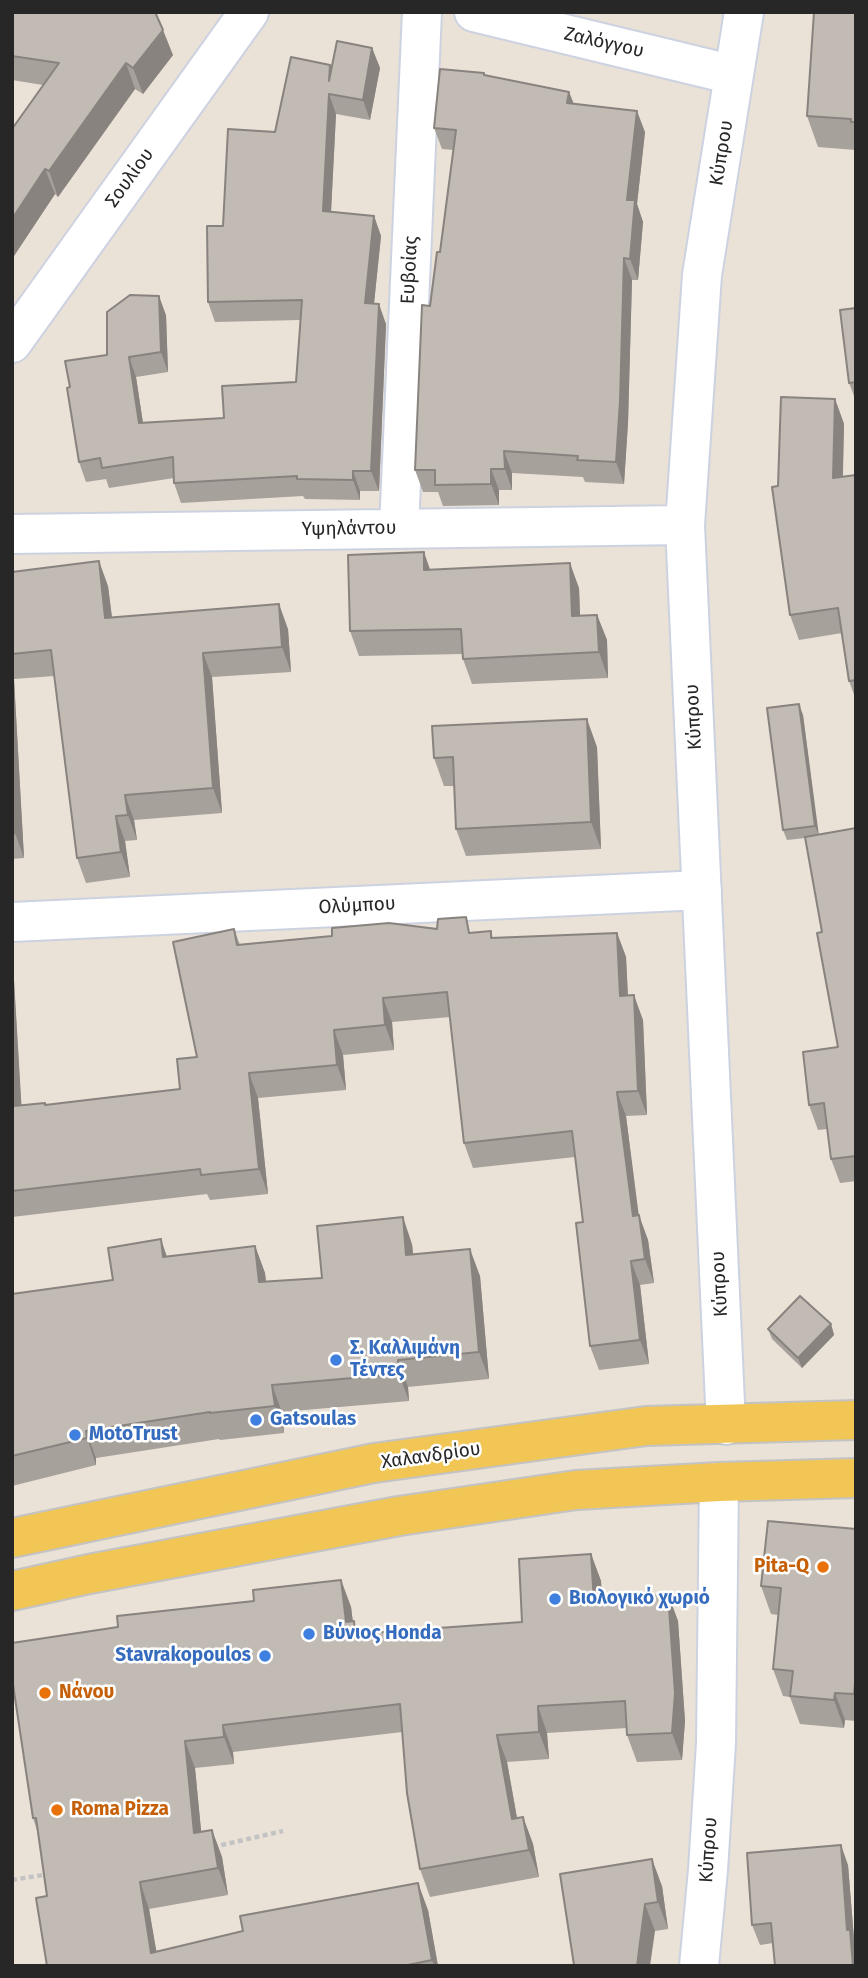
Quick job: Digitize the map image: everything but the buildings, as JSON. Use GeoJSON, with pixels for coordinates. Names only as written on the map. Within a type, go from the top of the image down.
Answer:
{"type":"FeatureCollection","features":[{"type":"Feature","properties":{"kind":"main road","name":"Χαλανδρίου"},"geometry":{"type":"LineString","coordinates":[[12,1538],[374,1463],[646,1426],[856,1420]]}},
{"type":"Feature","properties":{"kind":"main road"},"geometry":{"type":"LineString","coordinates":[[12,1591],[399,1516],[576,1490],[856,1478]]}},
{"type":"Feature","properties":{"kind":"street","name":"Σουλίου"},"geometry":{"type":"LineString","coordinates":[[12,343],[249,12]]}},
{"type":"Feature","properties":{"kind":"street","name":"Ευβοίας"},"geometry":{"type":"LineString","coordinates":[[398,528],[422,12]]}},
{"type":"Feature","properties":{"kind":"street","name":"Ζαλόγγου"},"geometry":{"type":"LineString","coordinates":[[474,12],[734,75]]}},
{"type":"Feature","properties":{"kind":"street","name":"Κύπρου"},"geometry":{"type":"LineString","coordinates":[[726,1425],[685,525],[702,275],[744,12]]}},
{"type":"Feature","properties":{"kind":"street","name":"Υψηλάντου"},"geometry":{"type":"LineString","coordinates":[[12,534],[685,525]]}},
{"type":"Feature","properties":{"kind":"street","name":"Ολύμπου"},"geometry":{"type":"LineString","coordinates":[[12,922],[702,890]]}},
{"type":"Feature","properties":{"kind":"street","name":"Κύπρου"},"geometry":{"type":"LineString","coordinates":[[699,1966],[716,1743],[719,1482]]}},
{"type":"Feature","properties":{"kind":"path"},"geometry":{"type":"LineString","coordinates":[[205,1849],[283,1831]]}},
{"type":"Feature","properties":{"kind":"path"},"geometry":{"type":"LineString","coordinates":[[12,1880],[54,1874]]}},
{"type":"Feature","properties":{"kind":"place","name":"Σ. Καλλιμάνη Τέντες"},"geometry":{"type":"Point","coordinates":[336,1360]}},
{"type":"Feature","properties":{"kind":"place","name":"Gatsoulas"},"geometry":{"type":"Point","coordinates":[256,1420]}},
{"type":"Feature","properties":{"kind":"place","name":"MotoTrust"},"geometry":{"type":"Point","coordinates":[75,1435]}},
{"type":"Feature","properties":{"kind":"place","name":"Pita-Q"},"geometry":{"type":"Point","coordinates":[823,1567]}},
{"type":"Feature","properties":{"kind":"place","name":"Βιολογικό χωριό"},"geometry":{"type":"Point","coordinates":[555,1599]}},
{"type":"Feature","properties":{"kind":"place","name":"Βύνιος Honda"},"geometry":{"type":"Point","coordinates":[309,1634]}},
{"type":"Feature","properties":{"kind":"place","name":"Stavrakopoulos"},"geometry":{"type":"Point","coordinates":[265,1656]}},
{"type":"Feature","properties":{"kind":"place","name":"Νάνου"},"geometry":{"type":"Point","coordinates":[45,1693]}},
{"type":"Feature","properties":{"kind":"place","name":"Roma Pizza"},"geometry":{"type":"Point","coordinates":[57,1810]}}]}
